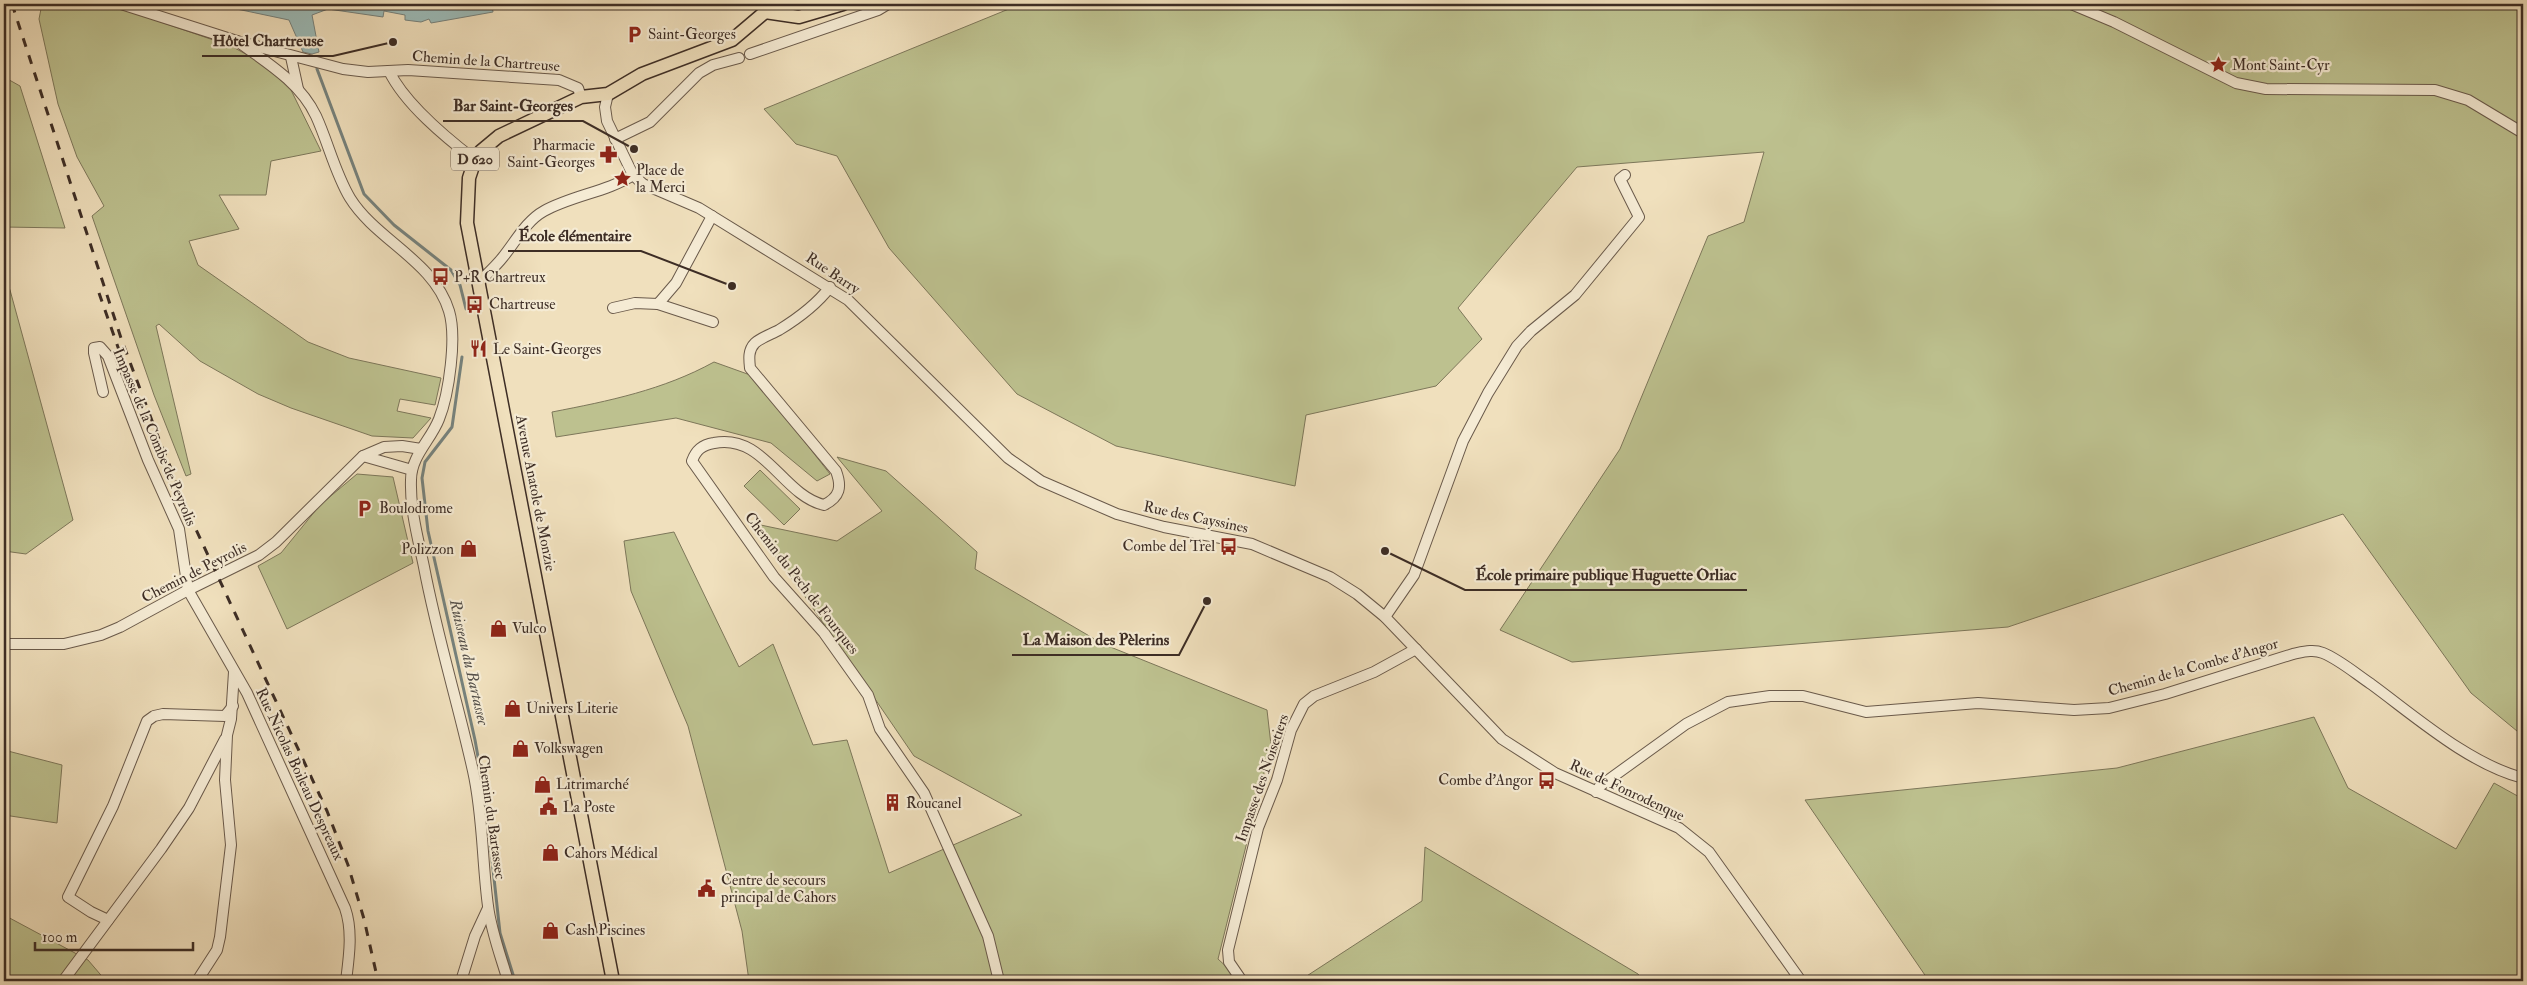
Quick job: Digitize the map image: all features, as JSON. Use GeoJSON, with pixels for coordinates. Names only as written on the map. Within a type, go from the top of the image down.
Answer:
{"type":"FeatureCollection","features":[{"type":"Feature","properties":{"kind":"main road"},"geometry":{"type":"LineString","coordinates":[[765,8],[799,17],[843,4]]}},
{"type":"Feature","properties":{"kind":"main road","name":"D 620"},"geometry":{"type":"LineString","coordinates":[[608,94],[642,74],[732,40],[765,8]]}},
{"type":"Feature","properties":{"kind":"main road","name":"Avenue Anatole de Monzie"},"geometry":{"type":"LineString","coordinates":[[608,94],[581,97],[499,136],[481,151],[475,160],[469,178],[467,223],[614,981]]}},
{"type":"Feature","properties":{"kind":"street","name":"Chemin de la Chartreuse"},"geometry":{"type":"LineString","coordinates":[[121,4],[237,42],[321,64],[368,72],[408,70],[559,80],[578,88],[581,97]]}},
{"type":"Feature","properties":{"kind":"street"},"geometry":{"type":"LineString","coordinates":[[615,139],[650,122],[699,73],[713,66],[878,10],[888,4]]}},
{"type":"Feature","properties":{"kind":"street"},"geometry":{"type":"LineString","coordinates":[[2071,4],[2114,22],[2236,83],[2266,88],[2434,90],[2468,100],[2523,133]]}},
{"type":"Feature","properties":{"kind":"street","name":"Chemin du Bartassec"},"geometry":{"type":"LineString","coordinates":[[237,42],[281,73],[298,90],[315,113],[350,198],[421,269],[440,293],[450,314],[453,348],[440,418],[412,470],[412,512],[425,576],[474,774],[488,908],[508,981]]}},
{"type":"Feature","properties":{"kind":"street","name":"Chemin du Bartassec"},"geometry":{"type":"LineString","coordinates":[[291,56],[298,90]]}},
{"type":"Feature","properties":{"kind":"street"},"geometry":{"type":"LineString","coordinates":[[281,73],[284,61],[291,56]]}},
{"type":"Feature","properties":{"kind":"street"},"geometry":{"type":"LineString","coordinates":[[388,71],[397,88],[454,144],[475,160]]}},
{"type":"Feature","properties":{"kind":"street"},"geometry":{"type":"LineString","coordinates":[[479,282],[503,258],[519,235],[543,212],[595,190],[612,186],[633,174],[607,121],[605,108],[608,94]]}},
{"type":"Feature","properties":{"kind":"street","name":"Rue Barry"},"geometry":{"type":"LineString","coordinates":[[633,174],[643,184],[655,191],[686,202],[712,216],[830,287],[848,300],[871,320],[967,419]]}},
{"type":"Feature","properties":{"kind":"street"},"geometry":{"type":"LineString","coordinates":[[1385,617],[1414,575],[1462,441],[1488,393],[1517,346],[1531,331],[1575,295],[1639,217],[1620,179],[1625,176]]}},
{"type":"Feature","properties":{"kind":"street"},"geometry":{"type":"LineString","coordinates":[[658,304],[676,283],[712,216]]}},
{"type":"Feature","properties":{"kind":"street","name":"Chemin du Pech de Fourques"},"geometry":{"type":"LineString","coordinates":[[830,287],[822,298],[781,329],[755,344],[749,354],[749,360],[750,368],[836,471],[841,484],[839,493],[832,501],[824,505],[811,501],[805,498],[761,455],[742,445],[724,441],[707,444],[696,451],[692,461],[774,577],[824,633],[868,695],[880,729],[924,793],[988,936],[999,981]]}},
{"type":"Feature","properties":{"kind":"street"},"geometry":{"type":"LineString","coordinates":[[613,308],[635,303],[658,304],[713,322]]}},
{"type":"Feature","properties":{"kind":"street","name":"Impasse de la Combe de Peyrolis"},"geometry":{"type":"LineString","coordinates":[[103,392],[94,353],[94,348],[100,347],[108,356],[148,460],[179,529],[188,590]]}},
{"type":"Feature","properties":{"kind":"street","name":"Rue des Cayssines"},"geometry":{"type":"LineString","coordinates":[[967,419],[1008,458],[1041,481],[1117,514],[1164,527],[1252,544],[1330,577],[1357,594],[1385,617],[1416,649]]}},
{"type":"Feature","properties":{"kind":"street","name":"Chemin de Peyrolis"},"geometry":{"type":"LineString","coordinates":[[4,644],[64,644],[120,628],[266,550],[363,456],[384,447],[402,446],[422,449]]}},
{"type":"Feature","properties":{"kind":"street"},"geometry":{"type":"LineString","coordinates":[[363,456],[412,470]]}},
{"type":"Feature","properties":{"kind":"street","name":"Rue Nicolas Boileau Despreaux"},"geometry":{"type":"LineString","coordinates":[[188,590],[247,693],[345,908],[349,920],[350,940],[346,981]]}},
{"type":"Feature","properties":{"kind":"street","name":"Rue de Fonrodenque"},"geometry":{"type":"LineString","coordinates":[[1416,649],[1502,738],[1555,773],[1679,828],[1709,852],[1801,981]]}},
{"type":"Feature","properties":{"kind":"street","name":"Impasse des Noisetiers"},"geometry":{"type":"LineString","coordinates":[[1242,981],[1230,962],[1228,950],[1258,828],[1277,780],[1291,730],[1304,704],[1314,696],[1374,672],[1416,649]]}},
{"type":"Feature","properties":{"kind":"street","name":"Chemin de la Combe d'Angor"},"geometry":{"type":"LineString","coordinates":[[1596,792],[1600,786],[1686,724],[1728,702],[1770,696],[1795,696],[1866,712],[1978,703],[2074,710],[2109,708],[2165,694],[2293,654],[2312,651],[2322,653],[2347,668],[2456,745],[2505,773],[2523,778]]}},
{"type":"Feature","properties":{"kind":"street"},"geometry":{"type":"LineString","coordinates":[[197,981],[217,950],[220,937],[230,845],[225,780],[227,736],[233,706],[234,671]]}},
{"type":"Feature","properties":{"kind":"street"},"geometry":{"type":"LineString","coordinates":[[108,920],[91,912],[68,897],[113,806],[147,721],[163,714],[225,716],[233,706]]}},
{"type":"Feature","properties":{"kind":"street"},"geometry":{"type":"LineString","coordinates":[[62,981],[161,850],[189,808],[227,736]]}},
{"type":"Feature","properties":{"kind":"street"},"geometry":{"type":"LineString","coordinates":[[461,981],[476,936],[488,908]]}},
{"type":"Feature","properties":{"kind":"green space"},"geometry":{"type":"Polygon","coordinates":[[[42,4],[108,4],[231,46],[264,64],[291,90],[321,151],[271,161],[266,195],[219,195],[239,229],[189,241],[198,265],[308,342],[349,358],[441,378],[435,405],[400,399],[397,411],[431,418],[413,438],[372,436],[291,408],[258,394],[200,361],[159,324],[156,326],[191,474],[186,476],[154,395],[92,216],[104,206],[77,157],[58,104],[39,19],[42,4]]]}},
{"type":"Feature","properties":{"kind":"green space"},"geometry":{"type":"Polygon","coordinates":[[[1021,4],[2523,4],[2523,736],[2471,693],[2343,514],[2008,627],[1572,662],[1500,630],[1620,449],[1708,236],[1744,222],[1764,152],[1577,167],[1458,308],[1482,339],[1436,386],[1306,415],[1295,486],[1116,446],[1017,394],[889,248],[837,156],[796,144],[764,109],[1021,4]]]}},
{"type":"Feature","properties":{"kind":"green space"},"geometry":{"type":"Polygon","coordinates":[[[4,77],[20,86],[65,228],[4,227],[4,77]]]}},
{"type":"Feature","properties":{"kind":"green space"},"geometry":{"type":"Polygon","coordinates":[[[4,277],[10,290],[73,520],[26,554],[4,551],[4,277]]]}},
{"type":"Feature","properties":{"kind":"green space"},"geometry":{"type":"Polygon","coordinates":[[[714,362],[753,376],[830,474],[817,481],[771,443],[676,418],[556,437],[552,412],[615,399],[655,387],[695,372],[714,362]]]}},
{"type":"Feature","properties":{"kind":"green space"},"geometry":{"type":"Polygon","coordinates":[[[837,457],[886,471],[977,552],[975,569],[1103,644],[1267,710],[1271,745],[1218,959],[1242,981],[749,981],[742,931],[688,726],[631,591],[624,541],[674,532],[739,667],[773,644],[813,745],[847,740],[889,873],[1022,815],[914,756],[806,598],[751,523],[837,541],[882,511],[837,457]]]}},
{"type":"Feature","properties":{"kind":"green space"},"geometry":{"type":"Polygon","coordinates":[[[760,470],[800,509],[784,525],[744,486],[760,470]]]}},
{"type":"Feature","properties":{"kind":"green space"},"geometry":{"type":"Polygon","coordinates":[[[357,474],[393,477],[413,563],[287,629],[258,566],[281,553],[320,505],[357,474]]]}},
{"type":"Feature","properties":{"kind":"green space"},"geometry":{"type":"Polygon","coordinates":[[[2314,717],[2348,788],[2456,849],[2494,783],[2523,799],[2523,981],[1929,981],[1805,800],[2117,768],[2314,717]]]}},
{"type":"Feature","properties":{"kind":"green space"},"geometry":{"type":"Polygon","coordinates":[[[4,750],[62,765],[57,823],[4,815],[4,750]]]}},
{"type":"Feature","properties":{"kind":"green space"},"geometry":{"type":"Polygon","coordinates":[[[1425,847],[1638,974],[1644,981],[1299,981],[1422,901],[1425,847]]]}},
{"type":"Feature","properties":{"kind":"green space"},"geometry":{"type":"Polygon","coordinates":[[[4,915],[88,960],[106,981],[4,981],[4,915]]]}},
{"type":"Feature","properties":{"kind":"water"},"geometry":{"type":"Polygon","coordinates":[[[213,4],[501,4],[492,5],[493,12],[431,23],[429,19],[421,22],[405,20],[405,15],[384,11],[383,17],[328,9],[312,15],[319,52],[312,54],[303,52],[289,20],[213,4]]]}},
{"type":"Feature","properties":{"kind":"waterway","name":"Ruisseau du Bartassec"},"geometry":{"type":"LineString","coordinates":[[317,69],[364,194],[394,225],[451,270],[460,285],[466,309]]}},
{"type":"Feature","properties":{"kind":"waterway","name":"Ruisseau du Bartassec"},"geometry":{"type":"LineString","coordinates":[[462,357],[452,427],[425,462],[422,478],[428,531],[475,740],[485,796],[500,933],[515,981]]}},
{"type":"Feature","properties":{"kind":"railway"},"geometry":{"type":"LineString","coordinates":[[12,4],[122,341],[193,523],[327,811],[348,865],[364,919],[378,981]]}},
{"type":"Feature","properties":{"kind":"railway"},"geometry":{"type":"LineString","coordinates":[[99,293],[126,370]]}},
{"type":"Feature","properties":{"kind":"place","name":"Saint-Georges"},"geometry":{"type":"Point","coordinates":[634,34]}},
{"type":"Feature","properties":{"kind":"place","name":"Hôtel Chartreuse"},"geometry":{"type":"Point","coordinates":[393,42]}},
{"type":"Feature","properties":{"kind":"place","name":"Mont Saint-Cyr"},"geometry":{"type":"Point","coordinates":[2218,65]}},
{"type":"Feature","properties":{"kind":"place","name":"Bar Saint-Georges"},"geometry":{"type":"Point","coordinates":[634,149]}},
{"type":"Feature","properties":{"kind":"place","name":"Pharmacie Saint-Georges"},"geometry":{"type":"Point","coordinates":[609,154]}},
{"type":"Feature","properties":{"kind":"place","name":"Place de la Merci"},"geometry":{"type":"Point","coordinates":[622,179]}},
{"type":"Feature","properties":{"kind":"place","name":"P+R Chartreux"},"geometry":{"type":"Point","coordinates":[440,277]}},
{"type":"Feature","properties":{"kind":"place","name":"École élémentaire"},"geometry":{"type":"Point","coordinates":[732,286]}},
{"type":"Feature","properties":{"kind":"place","name":"Chartreuse"},"geometry":{"type":"Point","coordinates":[475,304]}},
{"type":"Feature","properties":{"kind":"place","name":"Le Saint-Georges"},"geometry":{"type":"Point","coordinates":[479,349]}},
{"type":"Feature","properties":{"kind":"place","name":"Boulodrome"},"geometry":{"type":"Point","coordinates":[365,508]}},
{"type":"Feature","properties":{"kind":"place","name":"Combe del Trel"},"geometry":{"type":"Point","coordinates":[1229,546]}},
{"type":"Feature","properties":{"kind":"place","name":"Polizzon"},"geometry":{"type":"Point","coordinates":[468,549]}},
{"type":"Feature","properties":{"kind":"place","name":"École primaire publique Huguette Orliac"},"geometry":{"type":"Point","coordinates":[1385,551]}},
{"type":"Feature","properties":{"kind":"place","name":"La Maison des Pèlerins"},"geometry":{"type":"Point","coordinates":[1207,601]}},
{"type":"Feature","properties":{"kind":"place","name":"Vulco"},"geometry":{"type":"Point","coordinates":[498,628]}},
{"type":"Feature","properties":{"kind":"place","name":"Univers Literie"},"geometry":{"type":"Point","coordinates":[512,708]}},
{"type":"Feature","properties":{"kind":"place","name":"Volkswagen"},"geometry":{"type":"Point","coordinates":[520,748]}},
{"type":"Feature","properties":{"kind":"place","name":"Combe d'Angor"},"geometry":{"type":"Point","coordinates":[1547,780]}},
{"type":"Feature","properties":{"kind":"place","name":"Litrimarché"},"geometry":{"type":"Point","coordinates":[542,784]}},
{"type":"Feature","properties":{"kind":"place","name":"Roucanel"},"geometry":{"type":"Point","coordinates":[892,803]}},
{"type":"Feature","properties":{"kind":"place","name":"La Poste"},"geometry":{"type":"Point","coordinates":[549,807]}},
{"type":"Feature","properties":{"kind":"place","name":"Cahors Médical"},"geometry":{"type":"Point","coordinates":[550,853]}},
{"type":"Feature","properties":{"kind":"place","name":"Centre de secours principal de Cahors"},"geometry":{"type":"Point","coordinates":[707,889]}},
{"type":"Feature","properties":{"kind":"place","name":"Cash Piscines"},"geometry":{"type":"Point","coordinates":[551,930]}}]}
